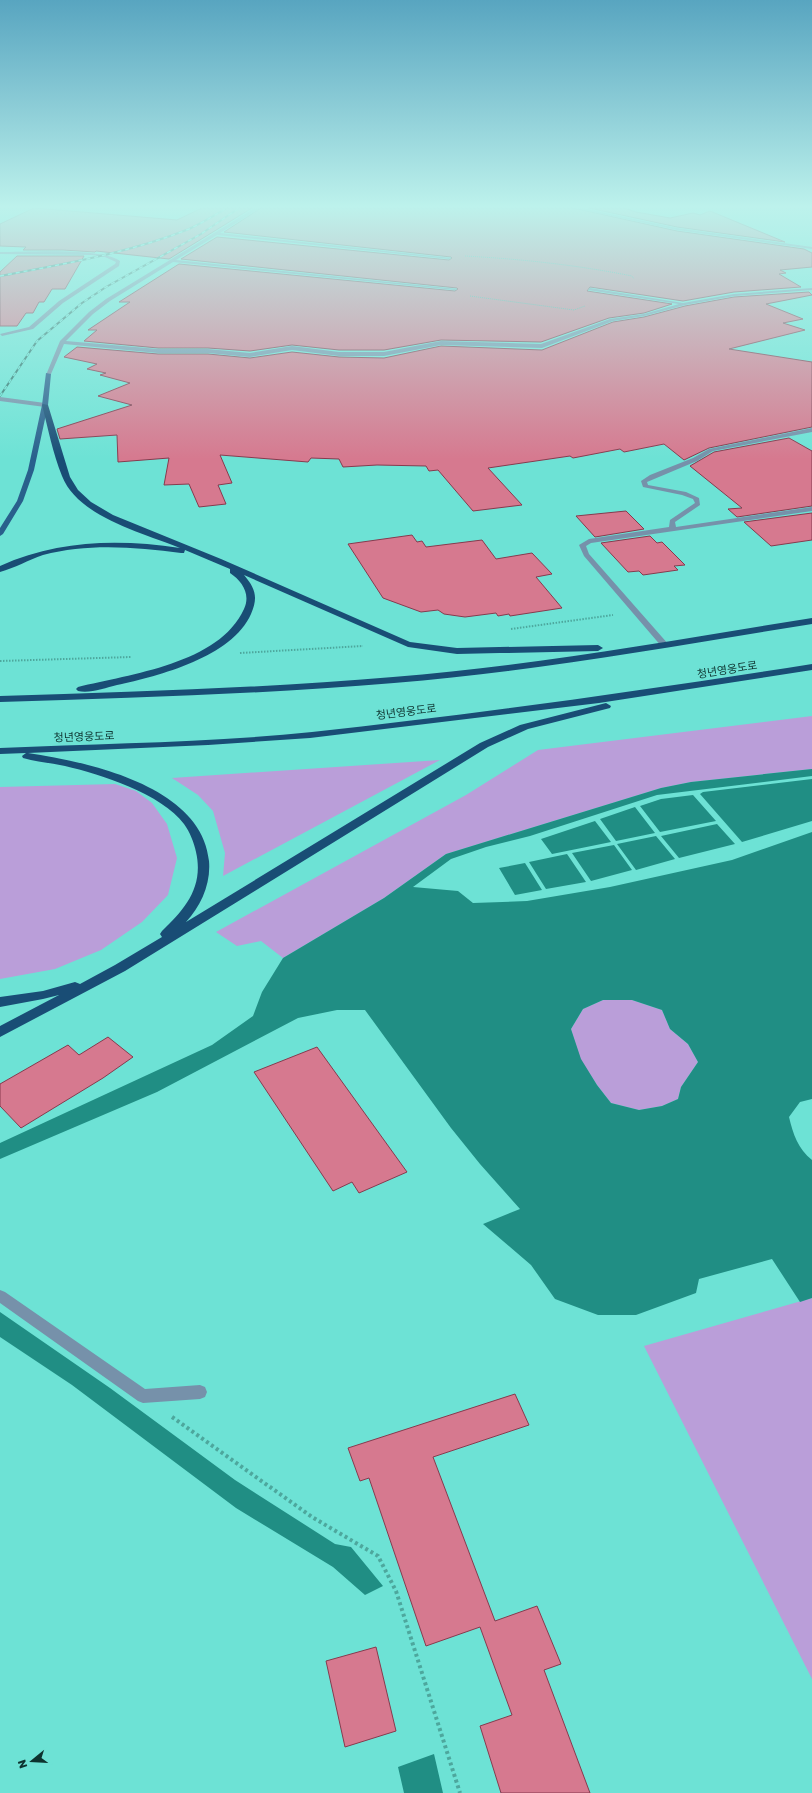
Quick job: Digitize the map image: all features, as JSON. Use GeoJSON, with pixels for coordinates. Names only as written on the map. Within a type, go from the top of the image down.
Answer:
{"type":"FeatureCollection","features":[{"type":"Feature","properties":{"kind":"highway"},"geometry":{"type":"LineString","coordinates":[[45,405],[66,477],[75,491],[88,504],[110,517],[218,561],[408,644],[457,652],[649,647]]}},
{"type":"Feature","properties":{"kind":"highway"},"geometry":{"type":"LineString","coordinates":[[0,570],[25,559],[50,552],[78,547],[106,545],[166,548],[195,553],[218,561],[236,573],[248,586],[252,599],[249,614],[236,629],[221,642],[172,668],[130,680],[91,688],[2,699]]}},
{"type":"Feature","properties":{"kind":"highway"},"geometry":{"type":"LineString","coordinates":[[2,699],[208,692],[395,680],[496,669],[665,645],[812,621]]}},
{"type":"Feature","properties":{"kind":"highway","name":"청년영웅도로"},"geometry":{"type":"LineString","coordinates":[[0,751],[185,744],[310,735],[599,700],[812,667]]}},
{"type":"Feature","properties":{"kind":"highway"},"geometry":{"type":"LineString","coordinates":[[0,1032],[120,968],[484,745],[524,727],[681,688]]}},
{"type":"Feature","properties":{"kind":"highway"},"geometry":{"type":"LineString","coordinates":[[0,751],[45,758],[86,768],[124,782],[157,797],[183,815],[196,835],[204,859],[203,884],[188,912],[158,941],[120,968],[79,985],[43,995],[0,1002]]}},
{"type":"Feature","properties":{"kind":"main road"},"geometry":{"type":"LineString","coordinates":[[0,534],[20,501],[31,470],[45,405],[48,374]]}},
{"type":"Feature","properties":{"kind":"street"},"geometry":{"type":"LineString","coordinates":[[1,336],[31,328],[61,302],[77,292]]}},
{"type":"Feature","properties":{"kind":"street"},"geometry":{"type":"LineString","coordinates":[[48,374],[62,342],[91,313],[122,292]]}},
{"type":"Feature","properties":{"kind":"street"},"geometry":{"type":"LineString","coordinates":[[609,292],[684,304]]}},
{"type":"Feature","properties":{"kind":"street"},"geometry":{"type":"LineString","coordinates":[[62,342],[158,351],[222,352],[250,355],[292,348],[339,354],[384,354],[441,343],[532,347],[542,346],[612,320],[644,315],[684,304],[734,295],[777,292]]}},
{"type":"Feature","properties":{"kind":"street"},"geometry":{"type":"LineString","coordinates":[[0,399],[45,405]]}},
{"type":"Feature","properties":{"kind":"street"},"geometry":{"type":"LineString","coordinates":[[673,530],[672,521],[698,504],[696,498],[684,493],[646,486],[644,481],[652,476],[699,459],[710,450],[812,430]]}},
{"type":"Feature","properties":{"kind":"street"},"geometry":{"type":"LineString","coordinates":[[665,645],[586,555],[582,545],[589,541],[812,509]]}},
{"type":"Feature","properties":{"kind":"street"},"geometry":{"type":"LineString","coordinates":[[0,1296],[143,1396],[200,1392]]}},
{"type":"Feature","properties":{"kind":"path"},"geometry":{"type":"LineString","coordinates":[[458,292],[464,295],[574,310],[587,306]]}},
{"type":"Feature","properties":{"kind":"path"},"geometry":{"type":"LineString","coordinates":[[626,294],[631,292]]}},
{"type":"Feature","properties":{"kind":"path"},"geometry":{"type":"LineString","coordinates":[[510,629],[636,612]]}},
{"type":"Feature","properties":{"kind":"path"},"geometry":{"type":"LineString","coordinates":[[237,653],[370,646]]}},
{"type":"Feature","properties":{"kind":"path"},"geometry":{"type":"LineString","coordinates":[[0,661],[136,657]]}},
{"type":"Feature","properties":{"kind":"path"},"geometry":{"type":"LineString","coordinates":[[143,1396],[312,1517],[378,1556],[396,1591],[460,1793]]}},
{"type":"Feature","properties":{"kind":"shaded area"},"geometry":{"type":"Polygon","coordinates":[[[812,716],[812,769],[691,782],[661,788],[446,854],[384,898],[283,958],[261,941],[237,946],[216,932],[466,795],[538,750],[812,716]]]}},
{"type":"Feature","properties":{"kind":"shaded area"},"geometry":{"type":"Polygon","coordinates":[[[440,760],[223,876],[225,853],[213,811],[198,795],[172,778],[440,760]]]}},
{"type":"Feature","properties":{"kind":"shaded area"},"geometry":{"type":"Polygon","coordinates":[[[115,784],[136,791],[152,803],[167,824],[177,858],[168,895],[142,922],[101,950],[55,969],[0,979],[0,787],[115,784]]]}},
{"type":"Feature","properties":{"kind":"shaded area"},"geometry":{"type":"Polygon","coordinates":[[[603,1000],[632,1000],[662,1010],[670,1029],[688,1044],[698,1062],[681,1087],[678,1099],[662,1106],[639,1110],[611,1103],[597,1085],[580,1059],[571,1029],[583,1009],[603,1000]]]}},
{"type":"Feature","properties":{"kind":"shaded area"},"geometry":{"type":"Polygon","coordinates":[[[812,1298],[812,1679],[644,1346],[812,1298]]]}},
{"type":"Feature","properties":{"kind":"water"},"geometry":{"type":"Polygon","coordinates":[[[812,769],[812,776],[657,795],[530,836],[486,847],[451,859],[413,887],[458,891],[473,903],[527,901],[610,887],[732,860],[812,832],[812,1099],[800,1102],[789,1117],[797,1141],[803,1151],[812,1160],[812,1298],[800,1302],[772,1259],[699,1279],[696,1293],[636,1315],[598,1315],[555,1299],[531,1265],[483,1224],[520,1209],[480,1164],[451,1128],[365,1010],[337,1010],[298,1018],[157,1092],[0,1159],[0,1143],[212,1045],[253,1016],[262,992],[283,958],[384,898],[446,854],[661,788],[691,782],[812,769]],[[603,1000],[583,1009],[571,1029],[581,1059],[597,1085],[611,1103],[639,1110],[662,1106],[678,1099],[681,1087],[698,1062],[688,1044],[670,1029],[662,1010],[632,1000],[603,1000]]]}},
{"type":"Feature","properties":{"kind":"water"},"geometry":{"type":"Polygon","coordinates":[[[812,779],[812,821],[742,842],[700,794],[703,792],[812,779]]]}},
{"type":"Feature","properties":{"kind":"water"},"geometry":{"type":"Polygon","coordinates":[[[693,795],[716,821],[660,832],[640,806],[661,799],[693,795]]]}},
{"type":"Feature","properties":{"kind":"water"},"geometry":{"type":"Polygon","coordinates":[[[635,807],[655,833],[616,841],[600,819],[635,807]]]}},
{"type":"Feature","properties":{"kind":"water"},"geometry":{"type":"Polygon","coordinates":[[[595,821],[611,842],[552,854],[541,839],[595,821]]]}},
{"type":"Feature","properties":{"kind":"water"},"geometry":{"type":"Polygon","coordinates":[[[717,824],[735,844],[679,858],[661,836],[717,824]]]}},
{"type":"Feature","properties":{"kind":"water"},"geometry":{"type":"Polygon","coordinates":[[[656,836],[675,859],[636,870],[617,844],[656,836]]]}},
{"type":"Feature","properties":{"kind":"water"},"geometry":{"type":"Polygon","coordinates":[[[614,845],[632,870],[591,881],[572,853],[614,845]]]}},
{"type":"Feature","properties":{"kind":"water"},"geometry":{"type":"Polygon","coordinates":[[[567,854],[586,882],[546,889],[529,862],[567,854]]]}},
{"type":"Feature","properties":{"kind":"water"},"geometry":{"type":"Polygon","coordinates":[[[525,863],[542,890],[515,895],[499,868],[525,863]]]}},
{"type":"Feature","properties":{"kind":"water"},"geometry":{"type":"Polygon","coordinates":[[[0,1312],[110,1388],[235,1480],[335,1544],[351,1547],[383,1586],[365,1595],[333,1567],[236,1508],[72,1385],[0,1337],[0,1312]]]}},
{"type":"Feature","properties":{"kind":"water"},"geometry":{"type":"Polygon","coordinates":[[[434,1754],[443,1793],[404,1793],[398,1767],[434,1754]]]}},
{"type":"Feature","properties":{"kind":"building"},"geometry":{"type":"Polygon","coordinates":[[[0,292],[50,292],[44,302],[39,302],[33,313],[26,313],[17,326],[0,326],[0,292]]]}},
{"type":"Feature","properties":{"kind":"building"},"geometry":{"type":"Polygon","coordinates":[[[135,292],[591,292],[672,304],[644,313],[609,318],[541,342],[441,340],[384,350],[339,350],[292,345],[250,351],[208,348],[158,348],[84,341],[97,330],[88,330],[130,302],[119,302],[135,292]]]}},
{"type":"Feature","properties":{"kind":"building"},"geometry":{"type":"Polygon","coordinates":[[[621,292],[738,292],[683,301],[621,292]]]}},
{"type":"Feature","properties":{"kind":"building"},"geometry":{"type":"Polygon","coordinates":[[[809,292],[812,295],[766,304],[803,319],[783,323],[805,330],[729,349],[812,362],[812,427],[709,448],[684,460],[664,444],[624,452],[620,449],[573,458],[570,456],[488,468],[522,505],[473,511],[438,470],[429,471],[426,466],[377,465],[343,467],[339,459],[311,458],[308,462],[220,455],[232,483],[218,485],[226,504],[199,507],[189,484],[164,485],[169,458],[118,462],[117,435],[60,439],[57,429],[132,405],[98,396],[130,383],[100,375],[106,373],[87,369],[97,364],[64,357],[77,347],[158,354],[208,354],[250,358],[292,352],[339,357],[384,358],[441,346],[542,350],[613,322],[644,317],[685,306],[734,297],[809,292]]]}},
{"type":"Feature","properties":{"kind":"building"},"geometry":{"type":"Polygon","coordinates":[[[789,438],[812,451],[812,506],[737,517],[728,509],[742,508],[690,466],[714,452],[789,438]]]}},
{"type":"Feature","properties":{"kind":"building"},"geometry":{"type":"Polygon","coordinates":[[[626,511],[644,529],[595,537],[576,516],[626,511]]]}},
{"type":"Feature","properties":{"kind":"building"},"geometry":{"type":"Polygon","coordinates":[[[812,513],[812,540],[771,546],[744,522],[812,513]]]}},
{"type":"Feature","properties":{"kind":"building"},"geometry":{"type":"Polygon","coordinates":[[[412,535],[417,542],[422,541],[426,547],[482,540],[496,559],[532,553],[552,574],[536,577],[562,608],[510,616],[509,614],[498,616],[496,613],[465,617],[444,614],[438,610],[421,612],[383,598],[348,544],[412,535]]]}},
{"type":"Feature","properties":{"kind":"building"},"geometry":{"type":"Polygon","coordinates":[[[650,536],[657,543],[662,542],[685,565],[674,566],[678,570],[643,575],[639,571],[628,572],[601,543],[650,536]]]}},
{"type":"Feature","properties":{"kind":"building"},"geometry":{"type":"Polygon","coordinates":[[[108,1037],[133,1057],[103,1078],[21,1128],[0,1106],[0,1084],[68,1045],[79,1055],[108,1037]]]}},
{"type":"Feature","properties":{"kind":"building"},"geometry":{"type":"Polygon","coordinates":[[[317,1047],[407,1172],[359,1193],[352,1182],[333,1191],[254,1072],[317,1047]]]}},
{"type":"Feature","properties":{"kind":"building"},"geometry":{"type":"Polygon","coordinates":[[[515,1394],[529,1425],[433,1457],[495,1621],[537,1606],[561,1664],[544,1670],[590,1793],[501,1793],[480,1726],[512,1715],[480,1627],[426,1646],[369,1478],[360,1481],[348,1448],[515,1394]]]}},
{"type":"Feature","properties":{"kind":"building"},"geometry":{"type":"Polygon","coordinates":[[[376,1647],[396,1731],[345,1747],[326,1661],[376,1647]]]}},
{"type":"Feature","properties":{"kind":"railway"},"geometry":{"type":"LineString","coordinates":[[0,396],[37,341],[82,303],[99,292]]}}]}
